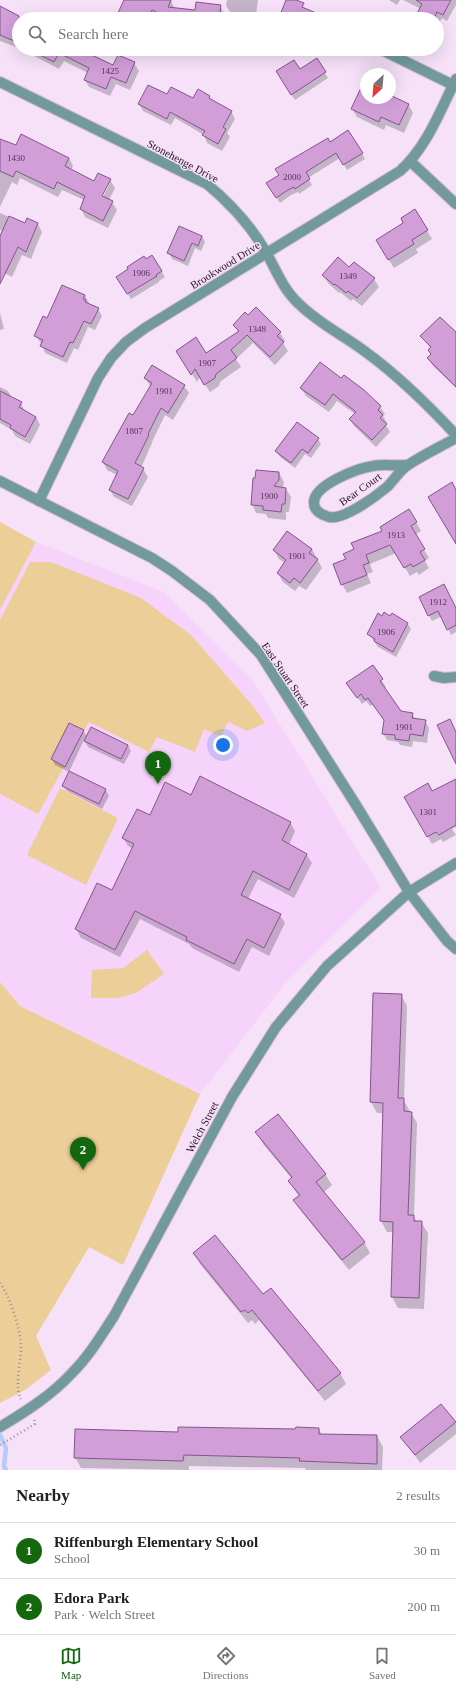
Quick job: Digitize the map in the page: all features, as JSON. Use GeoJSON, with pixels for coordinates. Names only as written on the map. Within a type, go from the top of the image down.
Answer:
{"type":"FeatureCollection","features":[{"type":"Feature","properties":{"kind":"street"},"geometry":{"type":"LineString","coordinates":[[396,56],[455,82]]}},
{"type":"Feature","properties":{"kind":"street","name":"Stonehenge Drive"},"geometry":{"type":"LineString","coordinates":[[0,82],[207,184],[235,210],[253,232],[282,284],[297,302],[311,315],[368,353],[397,376],[425,402],[456,435]]}},
{"type":"Feature","properties":{"kind":"street","name":"Brookwood Drive"},"geometry":{"type":"LineString","coordinates":[[39,501],[98,378],[111,358],[126,342],[145,328],[400,171],[410,161],[431,130],[455,82]]}},
{"type":"Feature","properties":{"kind":"street"},"geometry":{"type":"LineString","coordinates":[[410,161],[456,204]]}},
{"type":"Feature","properties":{"kind":"street","name":"Bear Court"},"geometry":{"type":"LineString","coordinates":[[406,466],[374,466],[361,469],[333,481],[321,489],[317,495],[314,503],[316,509],[329,517],[336,518],[346,515],[385,488],[406,466],[456,438]]}},
{"type":"Feature","properties":{"kind":"street","name":"East Stuart Street"},"geometry":{"type":"LineString","coordinates":[[0,481],[152,558],[172,571],[210,600],[261,655],[409,892],[447,941],[456,949]]}},
{"type":"Feature","properties":{"kind":"street"},"geometry":{"type":"LineString","coordinates":[[434,676],[444,678],[456,677]]}},
{"type":"Feature","properties":{"kind":"street","name":"Welch Street"},"geometry":{"type":"LineString","coordinates":[[0,1427],[14,1419],[66,1380],[96,1345],[114,1316],[232,1097],[276,1027],[327,966],[409,892],[456,863]]}},
{"type":"Feature","properties":{"kind":"path"},"geometry":{"type":"LineString","coordinates":[[0,1283],[10,1299],[21,1345],[18,1392],[20,1397]]}},
{"type":"Feature","properties":{"kind":"path"},"geometry":{"type":"LineString","coordinates":[[0,1445],[34,1424],[34,1420]]}},
{"type":"Feature","properties":{"kind":"shaded area"},"geometry":{"type":"Polygon","coordinates":[[[0,522],[36,542],[0,610],[0,522]]]}},
{"type":"Feature","properties":{"kind":"shaded area"},"geometry":{"type":"Polygon","coordinates":[[[36,542],[164,592],[252,679],[381,888],[284,985],[200,1094],[20,1006],[0,982],[0,610],[36,542]]]}},
{"type":"Feature","properties":{"kind":"shaded area"},"geometry":{"type":"Polygon","coordinates":[[[30,562],[51,562],[141,598],[191,635],[253,706],[265,723],[247,731],[228,722],[221,737],[204,729],[195,752],[157,737],[149,752],[89,722],[38,814],[0,794],[0,620],[30,562]]]}},
{"type":"Feature","properties":{"kind":"shaded area"},"geometry":{"type":"Polygon","coordinates":[[[60,788],[118,818],[86,885],[27,855],[60,788]]]}},
{"type":"Feature","properties":{"kind":"shaded area"},"geometry":{"type":"Polygon","coordinates":[[[147,950],[164,974],[136,993],[118,998],[91,998],[92,970],[123,968],[147,950]]]}},
{"type":"Feature","properties":{"kind":"shaded area"},"geometry":{"type":"Polygon","coordinates":[[[0,982],[20,1006],[200,1094],[123,1265],[89,1247],[36,1336],[51,1370],[25,1390],[0,1403],[0,982]]]}},
{"type":"Feature","properties":{"kind":"building"},"geometry":{"type":"Polygon","coordinates":[[[124,0],[171,0],[168,7],[195,10],[196,2],[221,5],[220,12],[156,12],[152,10],[151,12],[118,12],[124,0]]]}},
{"type":"Feature","properties":{"kind":"building"},"geometry":{"type":"Polygon","coordinates":[[[286,0],[296,0],[304,3],[302,7],[314,12],[281,12],[286,0]]]}},
{"type":"Feature","properties":{"kind":"building"},"geometry":{"type":"Polygon","coordinates":[[[416,0],[451,0],[444,13],[418,12],[422,4],[416,0]]]}},
{"type":"Feature","properties":{"kind":"building"},"geometry":{"type":"Polygon","coordinates":[[[0,6],[12,12],[12,40],[0,35],[0,6]]]}},
{"type":"Feature","properties":{"kind":"building"},"geometry":{"type":"Polygon","coordinates":[[[42,56],[57,56],[54,62],[42,56]]]}},
{"type":"Feature","properties":{"kind":"building"},"geometry":{"type":"Polygon","coordinates":[[[65,56],[94,56],[113,65],[118,56],[135,62],[126,83],[111,77],[106,89],[84,80],[89,68],[65,56]]]}},
{"type":"Feature","properties":{"kind":"building"},"geometry":{"type":"Polygon","coordinates":[[[317,58],[326,72],[291,95],[276,71],[294,60],[300,69],[317,58]]]}},
{"type":"Feature","properties":{"kind":"building"},"geometry":{"type":"Polygon","coordinates":[[[148,85],[167,94],[171,87],[193,98],[198,89],[210,96],[209,98],[232,111],[223,127],[226,129],[218,144],[202,135],[205,131],[170,112],[167,119],[138,104],[148,85]]]}},
{"type":"Feature","properties":{"kind":"building"},"geometry":{"type":"Polygon","coordinates":[[[360,90],[360,104],[396,104],[396,98],[409,104],[399,125],[381,117],[379,122],[351,109],[360,90]]]}},
{"type":"Feature","properties":{"kind":"building"},"geometry":{"type":"Polygon","coordinates":[[[348,130],[363,153],[343,165],[336,153],[306,172],[310,179],[295,189],[294,187],[276,198],[266,183],[279,175],[275,169],[328,138],[330,142],[348,130]]]}},
{"type":"Feature","properties":{"kind":"building"},"geometry":{"type":"Polygon","coordinates":[[[21,134],[69,158],[65,166],[94,181],[98,173],[111,179],[102,196],[113,201],[103,221],[80,209],[85,196],[57,182],[54,189],[16,171],[13,177],[0,171],[0,139],[16,145],[21,134]]]}},
{"type":"Feature","properties":{"kind":"building"},"geometry":{"type":"Polygon","coordinates":[[[415,209],[428,230],[412,240],[414,244],[388,260],[376,240],[403,223],[401,218],[415,209]]]}},
{"type":"Feature","properties":{"kind":"building"},"geometry":{"type":"Polygon","coordinates":[[[9,216],[25,223],[27,218],[38,223],[26,252],[18,247],[0,284],[0,236],[9,216]]]}},
{"type":"Feature","properties":{"kind":"building"},"geometry":{"type":"Polygon","coordinates":[[[179,226],[202,236],[198,246],[192,243],[184,261],[167,253],[179,226]]]}},
{"type":"Feature","properties":{"kind":"building"},"geometry":{"type":"Polygon","coordinates":[[[152,255],[162,271],[156,275],[157,276],[127,294],[116,277],[128,269],[127,267],[144,256],[146,259],[152,255]]]}},
{"type":"Feature","properties":{"kind":"building"},"geometry":{"type":"Polygon","coordinates":[[[338,257],[349,267],[354,262],[375,278],[357,298],[348,291],[346,293],[322,275],[338,257]]]}},
{"type":"Feature","properties":{"kind":"building"},"geometry":{"type":"Polygon","coordinates":[[[62,285],[85,295],[83,299],[86,300],[85,302],[99,308],[91,324],[84,321],[73,343],[70,342],[63,357],[40,346],[43,340],[34,336],[43,316],[47,318],[62,285]]]}},
{"type":"Feature","properties":{"kind":"building"},"geometry":{"type":"Polygon","coordinates":[[[256,307],[281,332],[277,336],[284,342],[270,357],[247,335],[231,350],[237,358],[216,374],[215,378],[204,385],[195,369],[191,375],[176,351],[196,337],[206,353],[239,331],[233,325],[245,312],[248,315],[256,307]]]}},
{"type":"Feature","properties":{"kind":"building"},"geometry":{"type":"Polygon","coordinates":[[[440,317],[456,332],[456,387],[427,358],[431,354],[428,350],[431,347],[420,336],[440,317]]]}},
{"type":"Feature","properties":{"kind":"building"},"geometry":{"type":"Polygon","coordinates":[[[320,362],[341,378],[344,375],[364,390],[381,406],[378,410],[383,415],[380,418],[387,424],[372,440],[349,419],[356,412],[333,394],[325,405],[300,388],[320,362]]]}},
{"type":"Feature","properties":{"kind":"building"},"geometry":{"type":"Polygon","coordinates":[[[152,365],[185,385],[168,413],[161,408],[148,434],[149,435],[135,463],[144,468],[128,499],[109,490],[118,471],[102,462],[129,413],[133,415],[152,383],[144,378],[152,365]]]}},
{"type":"Feature","properties":{"kind":"building"},"geometry":{"type":"Polygon","coordinates":[[[0,391],[22,402],[19,407],[36,417],[25,437],[10,428],[11,425],[0,419],[0,391]]]}},
{"type":"Feature","properties":{"kind":"building"},"geometry":{"type":"Polygon","coordinates":[[[297,422],[319,438],[308,453],[302,449],[291,463],[275,451],[297,422]]]}},
{"type":"Feature","properties":{"kind":"building"},"geometry":{"type":"Polygon","coordinates":[[[256,470],[279,472],[279,480],[274,486],[286,488],[285,504],[282,504],[281,512],[263,510],[263,506],[251,505],[253,478],[255,478],[256,470]]]}},
{"type":"Feature","properties":{"kind":"building"},"geometry":{"type":"Polygon","coordinates":[[[452,482],[456,490],[456,544],[428,497],[452,482]]]}},
{"type":"Feature","properties":{"kind":"building"},"geometry":{"type":"Polygon","coordinates":[[[409,509],[417,522],[411,526],[425,549],[420,552],[425,560],[413,567],[411,564],[404,568],[390,545],[366,555],[369,563],[363,565],[367,575],[341,585],[333,564],[346,559],[343,554],[354,549],[351,543],[382,531],[380,527],[409,509]]]}},
{"type":"Feature","properties":{"kind":"building"},"geometry":{"type":"Polygon","coordinates":[[[287,531],[312,549],[309,553],[318,559],[300,583],[294,578],[290,583],[277,573],[286,560],[273,550],[287,531]]]}},
{"type":"Feature","properties":{"kind":"building"},"geometry":{"type":"Polygon","coordinates":[[[444,584],[456,608],[456,625],[447,630],[438,611],[428,616],[419,597],[444,584]]]}},
{"type":"Feature","properties":{"kind":"building"},"geometry":{"type":"Polygon","coordinates":[[[384,612],[390,616],[392,613],[408,623],[393,652],[374,641],[375,639],[367,634],[378,613],[382,616],[384,612]]]}},
{"type":"Feature","properties":{"kind":"building"},"geometry":{"type":"Polygon","coordinates":[[[373,665],[383,679],[380,681],[401,711],[413,713],[412,718],[426,720],[423,736],[410,734],[409,741],[395,739],[395,735],[382,734],[384,720],[368,698],[365,700],[361,694],[357,698],[346,683],[373,665]]]}},
{"type":"Feature","properties":{"kind":"building"},"geometry":{"type":"Polygon","coordinates":[[[450,719],[456,732],[456,764],[437,725],[450,719]]]}},
{"type":"Feature","properties":{"kind":"building"},"geometry":{"type":"Polygon","coordinates":[[[69,723],[84,730],[65,767],[51,759],[69,723]]]}},
{"type":"Feature","properties":{"kind":"building"},"geometry":{"type":"Polygon","coordinates":[[[91,727],[128,745],[121,759],[84,741],[91,727]]]}},
{"type":"Feature","properties":{"kind":"building"},"geometry":{"type":"Polygon","coordinates":[[[69,771],[106,789],[99,804],[62,786],[69,771]]]}},
{"type":"Feature","properties":{"kind":"building"},"geometry":{"type":"Polygon","coordinates":[[[200,776],[291,822],[282,840],[307,854],[289,890],[253,871],[241,895],[281,914],[264,948],[247,939],[234,964],[186,940],[187,937],[135,911],[115,950],[75,929],[97,883],[112,890],[134,844],[122,838],[137,809],[150,815],[165,782],[191,795],[200,776]]]}},
{"type":"Feature","properties":{"kind":"building"},"geometry":{"type":"Polygon","coordinates":[[[456,779],[456,825],[439,835],[436,832],[427,837],[404,797],[428,783],[432,791],[456,779]]]}},
{"type":"Feature","properties":{"kind":"building"},"geometry":{"type":"Polygon","coordinates":[[[373,993],[402,994],[398,1098],[404,1098],[404,1111],[412,1112],[408,1215],[414,1215],[414,1221],[422,1221],[419,1298],[391,1297],[393,1222],[380,1221],[383,1103],[370,1102],[373,993]]]}},
{"type":"Feature","properties":{"kind":"building"},"geometry":{"type":"Polygon","coordinates":[[[278,1114],[326,1174],[316,1182],[365,1242],[342,1260],[293,1200],[300,1195],[288,1181],[292,1177],[255,1132],[278,1114]]]}},
{"type":"Feature","properties":{"kind":"building"},"geometry":{"type":"Polygon","coordinates":[[[215,1235],[263,1294],[271,1288],[341,1373],[318,1391],[252,1310],[248,1313],[245,1310],[241,1312],[193,1253],[215,1235]]]}},
{"type":"Feature","properties":{"kind":"building"},"geometry":{"type":"Polygon","coordinates":[[[441,1404],[456,1422],[415,1455],[400,1437],[441,1404]]]}},
{"type":"Feature","properties":{"kind":"building"},"geometry":{"type":"Polygon","coordinates":[[[178,1427],[295,1429],[296,1427],[319,1428],[319,1434],[377,1435],[377,1464],[299,1461],[300,1458],[184,1455],[183,1461],[74,1458],[75,1429],[178,1432],[178,1427]]]}},
{"type":"Feature","properties":{"kind":"waterway"},"geometry":{"type":"LineString","coordinates":[[0,1435],[6,1448],[4,1466],[6,1470]]}},
{"type":"Feature","properties":{"kind":"place","name":"Riffenburgh Elementary School"},"geometry":{"type":"Point","coordinates":[158,784]}},
{"type":"Feature","properties":{"kind":"place","name":"Edora Park"},"geometry":{"type":"Point","coordinates":[83,1170]}}]}
